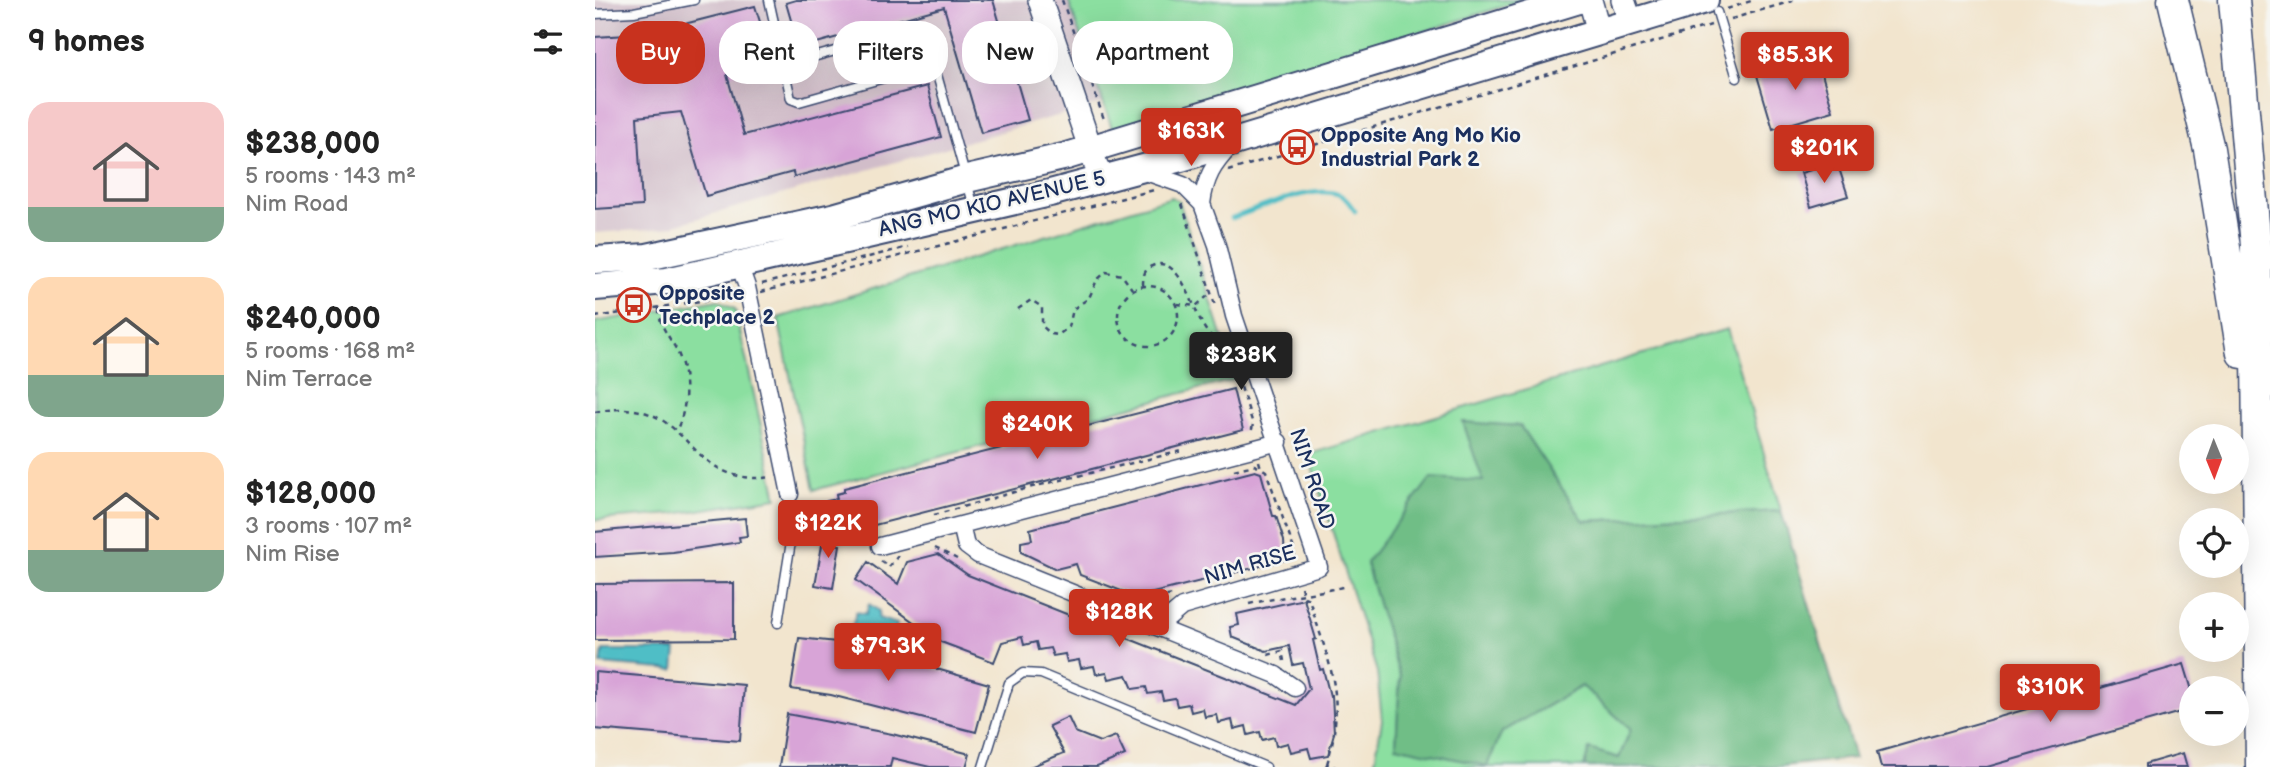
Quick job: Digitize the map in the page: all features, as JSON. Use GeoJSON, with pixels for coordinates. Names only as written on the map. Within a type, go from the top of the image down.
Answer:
{"type":"FeatureCollection","features":[{"type":"Feature","properties":{"kind":"highway"},"geometry":{"type":"LineString","coordinates":[[2155,0],[2182,38]]}},
{"type":"Feature","properties":{"kind":"highway"},"geometry":{"type":"LineString","coordinates":[[2173,0],[2209,149],[2245,371],[2250,425],[2259,449]]}},
{"type":"Feature","properties":{"kind":"highway"},"geometry":{"type":"LineString","coordinates":[[2234,0],[2256,246],[2261,767]]}},
{"type":"Feature","properties":{"kind":"main road","name":"ANG MO KIO AVENUE 5"},"geometry":{"type":"LineString","coordinates":[[595,260],[647,257],[833,217],[967,179],[1091,149],[1579,0]]}},
{"type":"Feature","properties":{"kind":"main road","name":"ANG MO KIO AVENUE 5"},"geometry":{"type":"LineString","coordinates":[[595,287],[667,281],[1101,180],[1599,32],[1627,11],[1711,6]]}},
{"type":"Feature","properties":{"kind":"street"},"geometry":{"type":"LineString","coordinates":[[1039,0],[1101,180]]}},
{"type":"Feature","properties":{"kind":"street"},"geometry":{"type":"LineString","coordinates":[[1590,0],[1599,32]]}},
{"type":"Feature","properties":{"kind":"street"},"geometry":{"type":"LineString","coordinates":[[1202,204],[1209,173],[1234,142]]}},
{"type":"Feature","properties":{"kind":"street"},"geometry":{"type":"LineString","coordinates":[[1139,170],[1184,185],[1202,204]]}},
{"type":"Feature","properties":{"kind":"street","name":"NIM ROAD"},"geometry":{"type":"LineString","coordinates":[[1202,204],[1217,245],[1234,316],[1279,442],[1319,567]]}},
{"type":"Feature","properties":{"kind":"street"},"geometry":{"type":"LineString","coordinates":[[739,264],[748,293],[790,494]]}},
{"type":"Feature","properties":{"kind":"street"},"geometry":{"type":"LineString","coordinates":[[877,551],[1250,443],[1279,442]]}},
{"type":"Feature","properties":{"kind":"street"},"geometry":{"type":"LineString","coordinates":[[961,525],[966,546],[978,555],[1276,674],[1295,688]]}},
{"type":"Feature","properties":{"kind":"street","name":"NIM RISE"},"geometry":{"type":"LineString","coordinates":[[1159,627],[1182,607],[1292,569],[1319,567]]}},
{"type":"Feature","properties":{"kind":"lane"},"geometry":{"type":"LineString","coordinates":[[595,14],[634,12],[694,0]]}},
{"type":"Feature","properties":{"kind":"lane"},"geometry":{"type":"LineString","coordinates":[[769,0],[774,21]]}},
{"type":"Feature","properties":{"kind":"lane"},"geometry":{"type":"LineString","coordinates":[[1711,6],[1720,23],[1737,78]]}},
{"type":"Feature","properties":{"kind":"lane"},"geometry":{"type":"LineString","coordinates":[[787,84],[789,95],[799,102],[863,84]]}},
{"type":"Feature","properties":{"kind":"lane"},"geometry":{"type":"LineString","coordinates":[[940,84],[974,208]]}},
{"type":"Feature","properties":{"kind":"lane"},"geometry":{"type":"LineString","coordinates":[[778,624],[794,523],[790,494]]}},
{"type":"Feature","properties":{"kind":"lane"},"geometry":{"type":"LineString","coordinates":[[983,767],[1009,683],[1023,673],[1041,674],[1266,767]]}},
{"type":"Feature","properties":{"kind":"path"},"geometry":{"type":"LineString","coordinates":[[1062,0],[1107,128]]}},
{"type":"Feature","properties":{"kind":"path"},"geometry":{"type":"LineString","coordinates":[[1224,172],[1796,0]]}},
{"type":"Feature","properties":{"kind":"path"},"geometry":{"type":"LineString","coordinates":[[595,317],[775,289],[1160,188]]}},
{"type":"Feature","properties":{"kind":"path"},"geometry":{"type":"LineString","coordinates":[[1180,200],[1219,318]]}},
{"type":"Feature","properties":{"kind":"path"},"geometry":{"type":"LineString","coordinates":[[1143,286],[1143,276],[1151,266],[1161,264],[1170,267],[1196,306],[1208,333],[1228,344]]}},
{"type":"Feature","properties":{"kind":"path"},"geometry":{"type":"LineString","coordinates":[[1019,309],[1024,302],[1031,300],[1038,303],[1042,307],[1042,326],[1051,334],[1058,335],[1069,327],[1073,309],[1089,298],[1097,280],[1106,272],[1122,275],[1132,289]]}},
{"type":"Feature","properties":{"kind":"path"},"geometry":{"type":"LineString","coordinates":[[773,281],[775,289]]}},
{"type":"Feature","properties":{"kind":"path"},"geometry":{"type":"LineString","coordinates":[[1143,286],[1157,286],[1169,293],[1177,304],[1179,317],[1175,330],[1167,341],[1154,346],[1140,345],[1128,339],[1120,328],[1117,314],[1121,301],[1132,289],[1143,286]]}},
{"type":"Feature","properties":{"kind":"path"},"geometry":{"type":"LineString","coordinates":[[1177,304],[1196,306],[1211,293]]}},
{"type":"Feature","properties":{"kind":"path"},"geometry":{"type":"LineString","coordinates":[[659,308],[659,321],[677,351],[682,367],[684,416],[677,429]]}},
{"type":"Feature","properties":{"kind":"path"},"geometry":{"type":"LineString","coordinates":[[1223,331],[1231,355]]}},
{"type":"Feature","properties":{"kind":"path"},"geometry":{"type":"LineString","coordinates":[[1238,378],[1253,424],[1249,430],[1250,443],[1261,468]]}},
{"type":"Feature","properties":{"kind":"path"},"geometry":{"type":"LineString","coordinates":[[595,412],[641,410],[660,416],[677,429],[699,458],[713,467],[732,476],[753,480],[776,477]]}},
{"type":"Feature","properties":{"kind":"path"},"geometry":{"type":"LineString","coordinates":[[1249,430],[1250,443]]}},
{"type":"Feature","properties":{"kind":"path"},"geometry":{"type":"LineString","coordinates":[[925,518],[1045,483],[1191,449]]}},
{"type":"Feature","properties":{"kind":"path"},"geometry":{"type":"LineString","coordinates":[[1228,472],[1254,465],[1266,471],[1295,552],[1292,556],[1292,569],[1304,597]]}},
{"type":"Feature","properties":{"kind":"path"},"geometry":{"type":"LineString","coordinates":[[925,550],[938,548],[959,561]]}},
{"type":"Feature","properties":{"kind":"path"},"geometry":{"type":"LineString","coordinates":[[877,551],[889,567],[898,556]]}},
{"type":"Feature","properties":{"kind":"path"},"geometry":{"type":"LineString","coordinates":[[1292,556],[1292,569]]}},
{"type":"Feature","properties":{"kind":"path"},"geometry":{"type":"LineString","coordinates":[[1304,597],[1347,586]]}},
{"type":"Feature","properties":{"kind":"path"},"geometry":{"type":"LineString","coordinates":[[1245,605],[1296,593],[1309,599],[1333,676],[1338,705],[1335,735],[1326,765],[1335,767]]}},
{"type":"Feature","properties":{"kind":"path"},"geometry":{"type":"LineString","coordinates":[[1130,600],[1147,602],[1172,595]]}},
{"type":"Feature","properties":{"kind":"path"},"geometry":{"type":"LineString","coordinates":[[1267,656],[1282,651],[1286,668],[1298,672],[1300,682],[1295,688]]}},
{"type":"Feature","properties":{"kind":"shaded area"},"geometry":{"type":"Polygon","coordinates":[[[595,0],[1464,0],[1233,66],[1233,21],[1072,21],[1072,84],[1169,84],[664,228],[595,233],[595,0]]]}},
{"type":"Feature","properties":{"kind":"green space"},"geometry":{"type":"Polygon","coordinates":[[[1068,0],[1523,0],[1113,131],[1097,84],[1233,84],[1233,21],[1075,21],[1068,0]]]}},
{"type":"Feature","properties":{"kind":"green space"},"geometry":{"type":"Polygon","coordinates":[[[1172,197],[1179,201],[1236,379],[814,490],[778,318],[1172,197]]]}},
{"type":"Feature","properties":{"kind":"green space"},"geometry":{"type":"Polygon","coordinates":[[[718,300],[735,309],[777,498],[673,514],[595,520],[595,322],[718,300]]]}},
{"type":"Feature","properties":{"kind":"green space"},"geometry":{"type":"Polygon","coordinates":[[[1727,329],[1781,511],[1583,521],[1520,426],[1464,423],[1484,481],[1366,563],[1400,677],[1396,746],[1502,732],[1582,686],[1631,729],[1619,758],[1589,750],[1584,767],[1374,767],[1382,720],[1377,672],[1310,460],[1313,453],[1727,329]]]}},
{"type":"Feature","properties":{"kind":"green space"},"geometry":{"type":"Polygon","coordinates":[[[1463,422],[1520,426],[1584,521],[1781,511],[1855,758],[1772,767],[1584,767],[1589,749],[1619,758],[1631,729],[1582,686],[1502,732],[1487,766],[1396,746],[1400,677],[1366,563],[1431,478],[1483,481],[1463,422]]]}},
{"type":"Feature","properties":{"kind":"water"},"geometry":{"type":"Polygon","coordinates":[[[869,604],[879,611],[878,618],[897,624],[896,629],[909,632],[909,635],[924,642],[922,648],[852,628],[856,612],[866,614],[869,604]]]}},
{"type":"Feature","properties":{"kind":"water"},"geometry":{"type":"Polygon","coordinates":[[[603,650],[676,650],[674,670],[601,664],[603,650]]]}},
{"type":"Feature","properties":{"kind":"building"},"geometry":{"type":"Polygon","coordinates":[[[796,0],[993,0],[999,21],[962,21],[962,68],[944,7],[894,21],[833,21],[833,38],[819,42],[819,21],[791,21],[786,3],[796,0]]]}},
{"type":"Feature","properties":{"kind":"building"},"geometry":{"type":"Polygon","coordinates":[[[755,6],[760,21],[719,21],[719,84],[730,84],[744,135],[927,86],[941,137],[794,177],[793,172],[706,196],[681,112],[637,117],[642,206],[595,209],[595,37],[616,36],[616,84],[705,84],[705,21],[696,21],[755,6]]]}},
{"type":"Feature","properties":{"kind":"building"},"geometry":{"type":"Polygon","coordinates":[[[1816,54],[1833,111],[1773,129],[1756,72],[1816,54]]]}},
{"type":"Feature","properties":{"kind":"building"},"geometry":{"type":"Polygon","coordinates":[[[967,84],[1018,84],[1028,120],[981,133],[967,84]]]}},
{"type":"Feature","properties":{"kind":"building"},"geometry":{"type":"Polygon","coordinates":[[[1837,162],[1848,196],[1811,207],[1801,173],[1837,162]]]}},
{"type":"Feature","properties":{"kind":"building"},"geometry":{"type":"Polygon","coordinates":[[[1233,389],[1243,430],[867,527],[860,521],[831,527],[827,501],[837,499],[836,494],[844,492],[844,488],[1233,389]]]}},
{"type":"Feature","properties":{"kind":"building"},"geometry":{"type":"Polygon","coordinates":[[[1255,471],[1261,473],[1273,516],[1276,516],[1284,541],[1285,560],[1137,597],[1080,575],[1076,564],[1056,569],[1021,552],[1021,542],[1032,540],[1030,529],[1255,471]]]}},
{"type":"Feature","properties":{"kind":"building"},"geometry":{"type":"Polygon","coordinates":[[[745,518],[747,536],[739,537],[740,542],[673,552],[595,557],[595,532],[745,518]]]}},
{"type":"Feature","properties":{"kind":"building"},"geometry":{"type":"Polygon","coordinates":[[[825,528],[836,530],[833,544],[840,545],[833,588],[815,585],[825,528]]]}},
{"type":"Feature","properties":{"kind":"building"},"geometry":{"type":"Polygon","coordinates":[[[938,554],[968,575],[1296,705],[1309,689],[1303,663],[1293,665],[1289,646],[1266,651],[1232,637],[1230,627],[1239,625],[1237,614],[1304,599],[1316,639],[1313,640],[1320,670],[1323,669],[1330,696],[1332,695],[1334,733],[1328,755],[1311,758],[1308,748],[1291,752],[1288,743],[1276,746],[1274,737],[1262,740],[1260,732],[1248,735],[1246,726],[1234,729],[1232,720],[1219,723],[1217,715],[1205,717],[1203,709],[1191,712],[1189,704],[1177,706],[1175,698],[1163,700],[1161,692],[1148,694],[1146,687],[1133,689],[1127,675],[1109,679],[1107,672],[1096,674],[1094,666],[1081,668],[1079,660],[1067,662],[1065,654],[1053,656],[1050,648],[1038,650],[1036,642],[1024,645],[1022,637],[1002,642],[994,662],[941,642],[856,580],[868,562],[898,584],[907,562],[938,554]]]}},
{"type":"Feature","properties":{"kind":"building"},"geometry":{"type":"Polygon","coordinates":[[[734,583],[734,639],[595,640],[595,584],[734,583]]]}},
{"type":"Feature","properties":{"kind":"building"},"geometry":{"type":"Polygon","coordinates":[[[799,638],[846,643],[989,684],[976,732],[831,695],[791,689],[799,638]]]}},
{"type":"Feature","properties":{"kind":"building"},"geometry":{"type":"Polygon","coordinates":[[[2184,664],[2188,676],[2179,676],[2179,712],[1987,767],[1881,767],[1877,752],[2184,664]]]}},
{"type":"Feature","properties":{"kind":"building"},"geometry":{"type":"Polygon","coordinates":[[[595,672],[744,685],[740,741],[595,729],[595,672]]]}},
{"type":"Feature","properties":{"kind":"building"},"geometry":{"type":"Polygon","coordinates":[[[787,714],[892,734],[970,754],[966,767],[930,767],[892,758],[890,767],[779,767],[787,714]]]}},
{"type":"Feature","properties":{"kind":"building"},"geometry":{"type":"Polygon","coordinates":[[[1068,717],[1075,732],[1100,742],[1116,736],[1125,755],[1097,767],[1030,767],[1064,753],[1049,726],[1068,717]]]}},
{"type":"Feature","properties":{"kind":"building"},"geometry":{"type":"Polygon","coordinates":[[[2183,753],[2187,767],[2145,767],[2145,764],[2183,753]]]}},
{"type":"Feature","properties":{"kind":"waterway"},"geometry":{"type":"LineString","coordinates":[[1232,218],[1286,199],[1316,192],[1340,195],[1355,211]]}},
{"type":"Feature","properties":{"kind":"place","name":"Opposite Ang Mo Kio Industrial Park 2"},"geometry":{"type":"Point","coordinates":[1297,147]}},
{"type":"Feature","properties":{"kind":"place","name":"Opposite Techplace 2"},"geometry":{"type":"Point","coordinates":[634,305]}}]}
